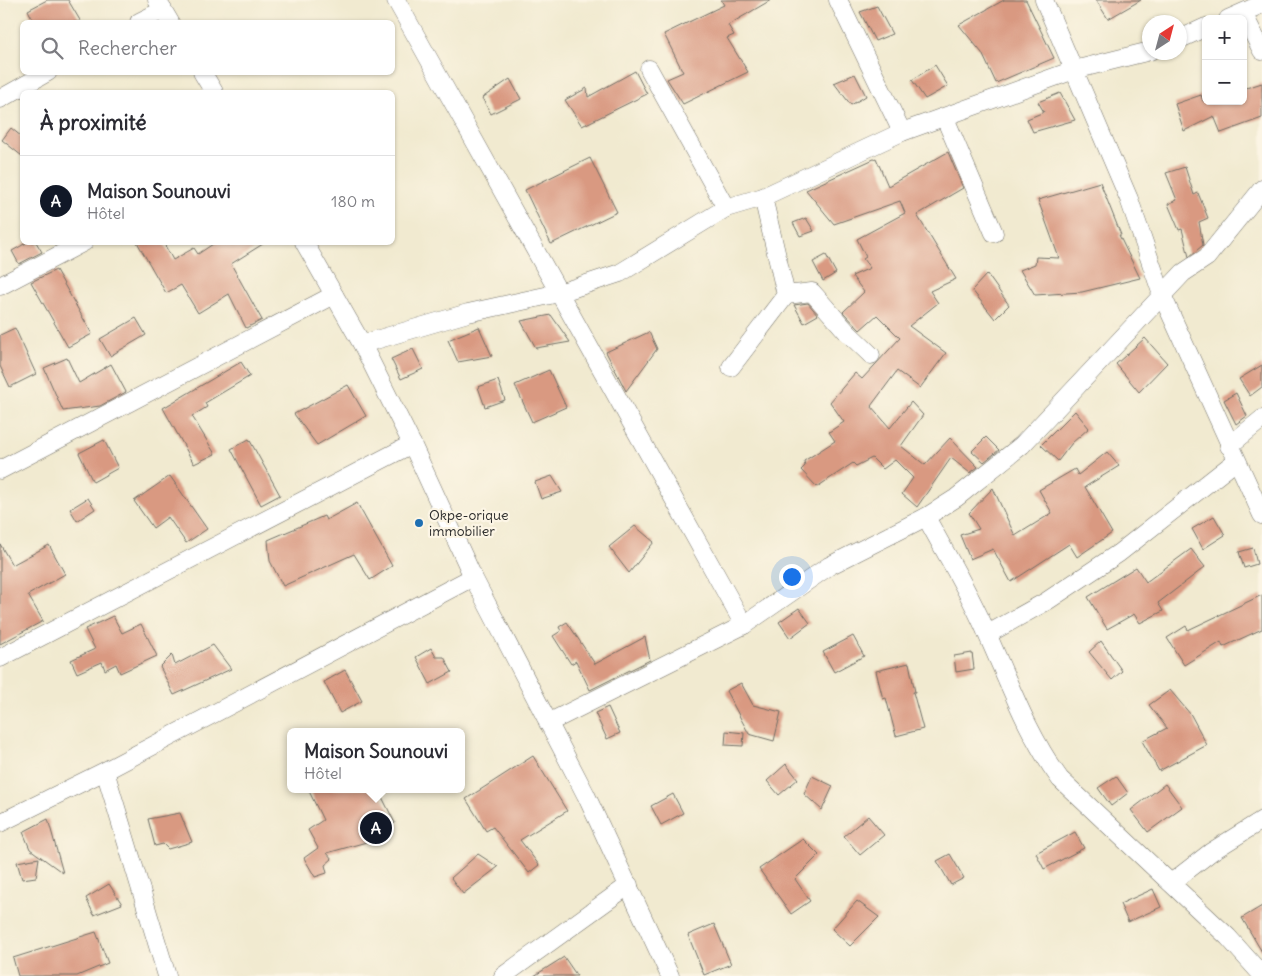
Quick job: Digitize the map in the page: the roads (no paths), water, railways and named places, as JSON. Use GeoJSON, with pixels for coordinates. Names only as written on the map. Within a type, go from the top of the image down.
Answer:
{"type":"FeatureCollection","features":[{"type":"Feature","properties":{"kind":"street"},"geometry":{"type":"LineString","coordinates":[[396,0],[744,625]]}},
{"type":"Feature","properties":{"kind":"street"},"geometry":{"type":"LineString","coordinates":[[838,0],[902,132]]}},
{"type":"Feature","properties":{"kind":"street"},"geometry":{"type":"LineString","coordinates":[[1044,0],[1129,199],[1162,295],[1232,453],[1262,515]]}},
{"type":"Feature","properties":{"kind":"street"},"geometry":{"type":"LineString","coordinates":[[1238,15],[1262,4]]}},
{"type":"Feature","properties":{"kind":"street"},"geometry":{"type":"LineString","coordinates":[[143,20],[163,11]]}},
{"type":"Feature","properties":{"kind":"street"},"geometry":{"type":"LineString","coordinates":[[1187,36],[1202,29]]}},
{"type":"Feature","properties":{"kind":"street"},"geometry":{"type":"LineString","coordinates":[[1247,31],[1262,51]]}},
{"type":"Feature","properties":{"kind":"street"},"geometry":{"type":"LineString","coordinates":[[362,344],[468,313],[559,292],[620,273],[726,208],[763,197],[902,132],[1074,70],[1142,53]]}},
{"type":"Feature","properties":{"kind":"street"},"geometry":{"type":"LineString","coordinates":[[649,69],[726,208]]}},
{"type":"Feature","properties":{"kind":"street"},"geometry":{"type":"LineString","coordinates":[[0,99],[43,75]]}},
{"type":"Feature","properties":{"kind":"street"},"geometry":{"type":"LineString","coordinates":[[204,75],[213,90]]}},
{"type":"Feature","properties":{"kind":"street"},"geometry":{"type":"LineString","coordinates":[[945,118],[994,233]]}},
{"type":"Feature","properties":{"kind":"street"},"geometry":{"type":"LineString","coordinates":[[548,724],[744,625],[829,566],[926,517],[976,483],[1022,445],[1183,273],[1207,257],[1262,189]]}},
{"type":"Feature","properties":{"kind":"street"},"geometry":{"type":"LineString","coordinates":[[763,197],[786,295]]}},
{"type":"Feature","properties":{"kind":"street"},"geometry":{"type":"LineString","coordinates":[[0,286],[78,245]]}},
{"type":"Feature","properties":{"kind":"street"},"geometry":{"type":"LineString","coordinates":[[306,245],[362,344],[412,444],[473,577],[586,794],[670,976]]}},
{"type":"Feature","properties":{"kind":"street"},"geometry":{"type":"LineString","coordinates":[[731,367],[786,295],[808,291],[816,295],[847,332],[871,355]]}},
{"type":"Feature","properties":{"kind":"street"},"geometry":{"type":"LineString","coordinates":[[0,470],[334,295]]}},
{"type":"Feature","properties":{"kind":"street"},"geometry":{"type":"LineString","coordinates":[[988,634],[1047,601],[1119,553],[1232,453],[1262,418]]}},
{"type":"Feature","properties":{"kind":"street"},"geometry":{"type":"LineString","coordinates":[[0,658],[412,444]]}},
{"type":"Feature","properties":{"kind":"street"},"geometry":{"type":"LineString","coordinates":[[926,517],[988,634],[1019,710],[1046,760],[1060,779],[1228,937],[1262,975]]}},
{"type":"Feature","properties":{"kind":"street"},"geometry":{"type":"LineString","coordinates":[[0,823],[106,771],[473,577]]}},
{"type":"Feature","properties":{"kind":"street"},"geometry":{"type":"LineString","coordinates":[[106,771],[167,976]]}},
{"type":"Feature","properties":{"kind":"street"},"geometry":{"type":"LineString","coordinates":[[1171,883],[1211,852],[1262,820]]}},
{"type":"Feature","properties":{"kind":"street"},"geometry":{"type":"LineString","coordinates":[[503,976],[629,885]]}},
{"type":"Feature","properties":{"kind":"place","name":"Okpe-orique immobilier"},"geometry":{"type":"Point","coordinates":[419,523]}},
{"type":"Feature","properties":{"kind":"place","name":"Maison Sounouvi"},"geometry":{"type":"Point","coordinates":[376,828]}}]}
